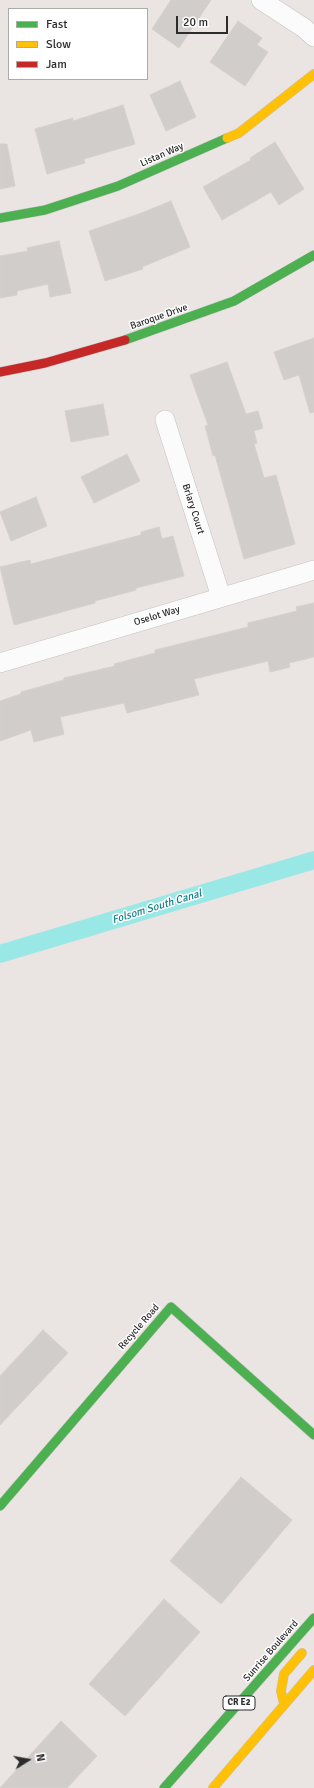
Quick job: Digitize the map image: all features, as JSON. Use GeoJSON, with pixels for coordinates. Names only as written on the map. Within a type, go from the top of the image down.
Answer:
{"type":"FeatureCollection","features":[{"type":"Feature","properties":{"kind":"street"},"geometry":{"type":"LineString","coordinates":[[261,0],[304,28],[314,37]]}},
{"type":"Feature","properties":{"kind":"street","name":"Listan Way"},"geometry":{"type":"LineString","coordinates":[[0,218],[45,210],[118,186],[239,133],[314,74]]}},
{"type":"Feature","properties":{"kind":"street","name":"Baroque Drive"},"geometry":{"type":"LineString","coordinates":[[0,372],[45,363],[147,333],[234,301],[314,255]]}},
{"type":"Feature","properties":{"kind":"street","name":"Briary Court"},"geometry":{"type":"LineString","coordinates":[[165,420],[221,597]]}},
{"type":"Feature","properties":{"kind":"street","name":"Oselot Way"},"geometry":{"type":"LineString","coordinates":[[0,663],[314,570]]}},
{"type":"Feature","properties":{"kind":"street","name":"Recycle Road"},"geometry":{"type":"LineString","coordinates":[[0,1506],[171,1307],[314,1435]]}},
{"type":"Feature","properties":{"kind":"street","name":"Sunrise Boulevard"},"geometry":{"type":"LineString","coordinates":[[164,1788],[314,1618]]}},
{"type":"Feature","properties":{"kind":"street"},"geometry":{"type":"LineString","coordinates":[[284,1704],[281,1690],[284,1674],[309,1644]]}},
{"type":"Feature","properties":{"kind":"street"},"geometry":{"type":"LineString","coordinates":[[213,1788],[314,1670]]}},
{"type":"Feature","properties":{"kind":"building"},"geometry":{"type":"Polygon","coordinates":[[[171,0],[211,0],[179,48],[152,29],[171,0]]]}},
{"type":"Feature","properties":{"kind":"building"},"geometry":{"type":"Polygon","coordinates":[[[238,21],[262,38],[257,45],[268,52],[245,86],[210,62],[238,21]]]}},
{"type":"Feature","properties":{"kind":"building"},"geometry":{"type":"Polygon","coordinates":[[[180,81],[196,117],[166,131],[150,95],[180,81]]]}},
{"type":"Feature","properties":{"kind":"building"},"geometry":{"type":"Polygon","coordinates":[[[123,105],[135,144],[84,159],[85,163],[47,174],[35,129],[73,118],[73,121],[123,105]]]}},
{"type":"Feature","properties":{"kind":"building"},"geometry":{"type":"Polygon","coordinates":[[[275,142],[304,189],[279,205],[271,192],[222,220],[203,187],[251,160],[250,158],[275,142]]]}},
{"type":"Feature","properties":{"kind":"building"},"geometry":{"type":"Polygon","coordinates":[[[0,144],[7,144],[15,186],[0,189],[0,144]]]}},
{"type":"Feature","properties":{"kind":"building"},"geometry":{"type":"Polygon","coordinates":[[[171,201],[190,247],[142,267],[143,269],[105,281],[89,231],[139,214],[171,201]]]}},
{"type":"Feature","properties":{"kind":"building"},"geometry":{"type":"Polygon","coordinates":[[[59,241],[71,293],[50,297],[48,284],[17,291],[17,295],[0,298],[0,256],[28,251],[27,248],[59,241]]]}},
{"type":"Feature","properties":{"kind":"building"},"geometry":{"type":"Polygon","coordinates":[[[314,338],[314,412],[310,413],[299,375],[284,380],[274,352],[314,338]]]}},
{"type":"Feature","properties":{"kind":"building"},"geometry":{"type":"Polygon","coordinates":[[[227,362],[246,414],[258,411],[263,428],[254,431],[257,443],[254,444],[264,478],[276,475],[295,544],[244,559],[215,455],[213,456],[205,426],[208,425],[190,375],[227,362]]]}},
{"type":"Feature","properties":{"kind":"building"},"geometry":{"type":"Polygon","coordinates":[[[103,404],[109,435],[71,442],[65,411],[103,404]]]}},
{"type":"Feature","properties":{"kind":"building"},"geometry":{"type":"Polygon","coordinates":[[[127,454],[140,481],[94,503],[81,477],[127,454]]]}},
{"type":"Feature","properties":{"kind":"building"},"geometry":{"type":"Polygon","coordinates":[[[36,497],[47,526],[11,541],[0,512],[36,497]]]}},
{"type":"Feature","properties":{"kind":"building"},"geometry":{"type":"Polygon","coordinates":[[[159,527],[162,539],[173,536],[184,576],[136,588],[136,590],[95,601],[95,603],[14,625],[0,567],[30,560],[31,564],[141,535],[141,532],[159,527]]]}},
{"type":"Feature","properties":{"kind":"building"},"geometry":{"type":"Polygon","coordinates":[[[314,603],[314,657],[289,663],[290,667],[270,672],[268,661],[194,679],[199,695],[127,713],[124,703],[60,717],[64,734],[34,742],[31,730],[0,741],[0,701],[21,694],[21,692],[64,680],[64,678],[115,666],[114,664],[155,653],[155,650],[248,627],[248,623],[297,611],[296,607],[314,603]]]}},
{"type":"Feature","properties":{"kind":"building"},"geometry":{"type":"Polygon","coordinates":[[[43,1330],[68,1353],[0,1425],[0,1376],[43,1330]]]}},
{"type":"Feature","properties":{"kind":"building"},"geometry":{"type":"Polygon","coordinates":[[[241,1477],[292,1520],[221,1604],[170,1561],[241,1477]]]}},
{"type":"Feature","properties":{"kind":"building"},"geometry":{"type":"Polygon","coordinates":[[[164,1599],[200,1632],[125,1716],[89,1684],[164,1599]]]}},
{"type":"Feature","properties":{"kind":"building"},"geometry":{"type":"Polygon","coordinates":[[[61,1721],[97,1756],[67,1788],[0,1788],[61,1721]]]}},
{"type":"Feature","properties":{"kind":"waterway","name":"Folsom South Canal"},"geometry":{"type":"LineString","coordinates":[[0,954],[314,860]]}},
{"type":"Feature","properties":{"kind":"traffic: fast"},"geometry":{"type":"LineString","coordinates":[[0,218],[45,210],[118,186],[227,138]]}},
{"type":"Feature","properties":{"kind":"traffic: fast"},"geometry":{"type":"LineString","coordinates":[[125,340],[234,301],[314,255]]}},
{"type":"Feature","properties":{"kind":"traffic: fast"},"geometry":{"type":"LineString","coordinates":[[0,1506],[171,1307],[314,1435]]}},
{"type":"Feature","properties":{"kind":"traffic: fast"},"geometry":{"type":"LineString","coordinates":[[164,1788],[314,1618]]}},
{"type":"Feature","properties":{"kind":"traffic: slow"},"geometry":{"type":"LineString","coordinates":[[227,138],[239,133],[314,74]]}},
{"type":"Feature","properties":{"kind":"traffic: slow"},"geometry":{"type":"LineString","coordinates":[[284,1704],[281,1691],[284,1674],[302,1653]]}},
{"type":"Feature","properties":{"kind":"traffic: slow"},"geometry":{"type":"LineString","coordinates":[[213,1788],[314,1670]]}},
{"type":"Feature","properties":{"kind":"traffic: jam"},"geometry":{"type":"LineString","coordinates":[[0,372],[45,363],[125,340]]}}]}
